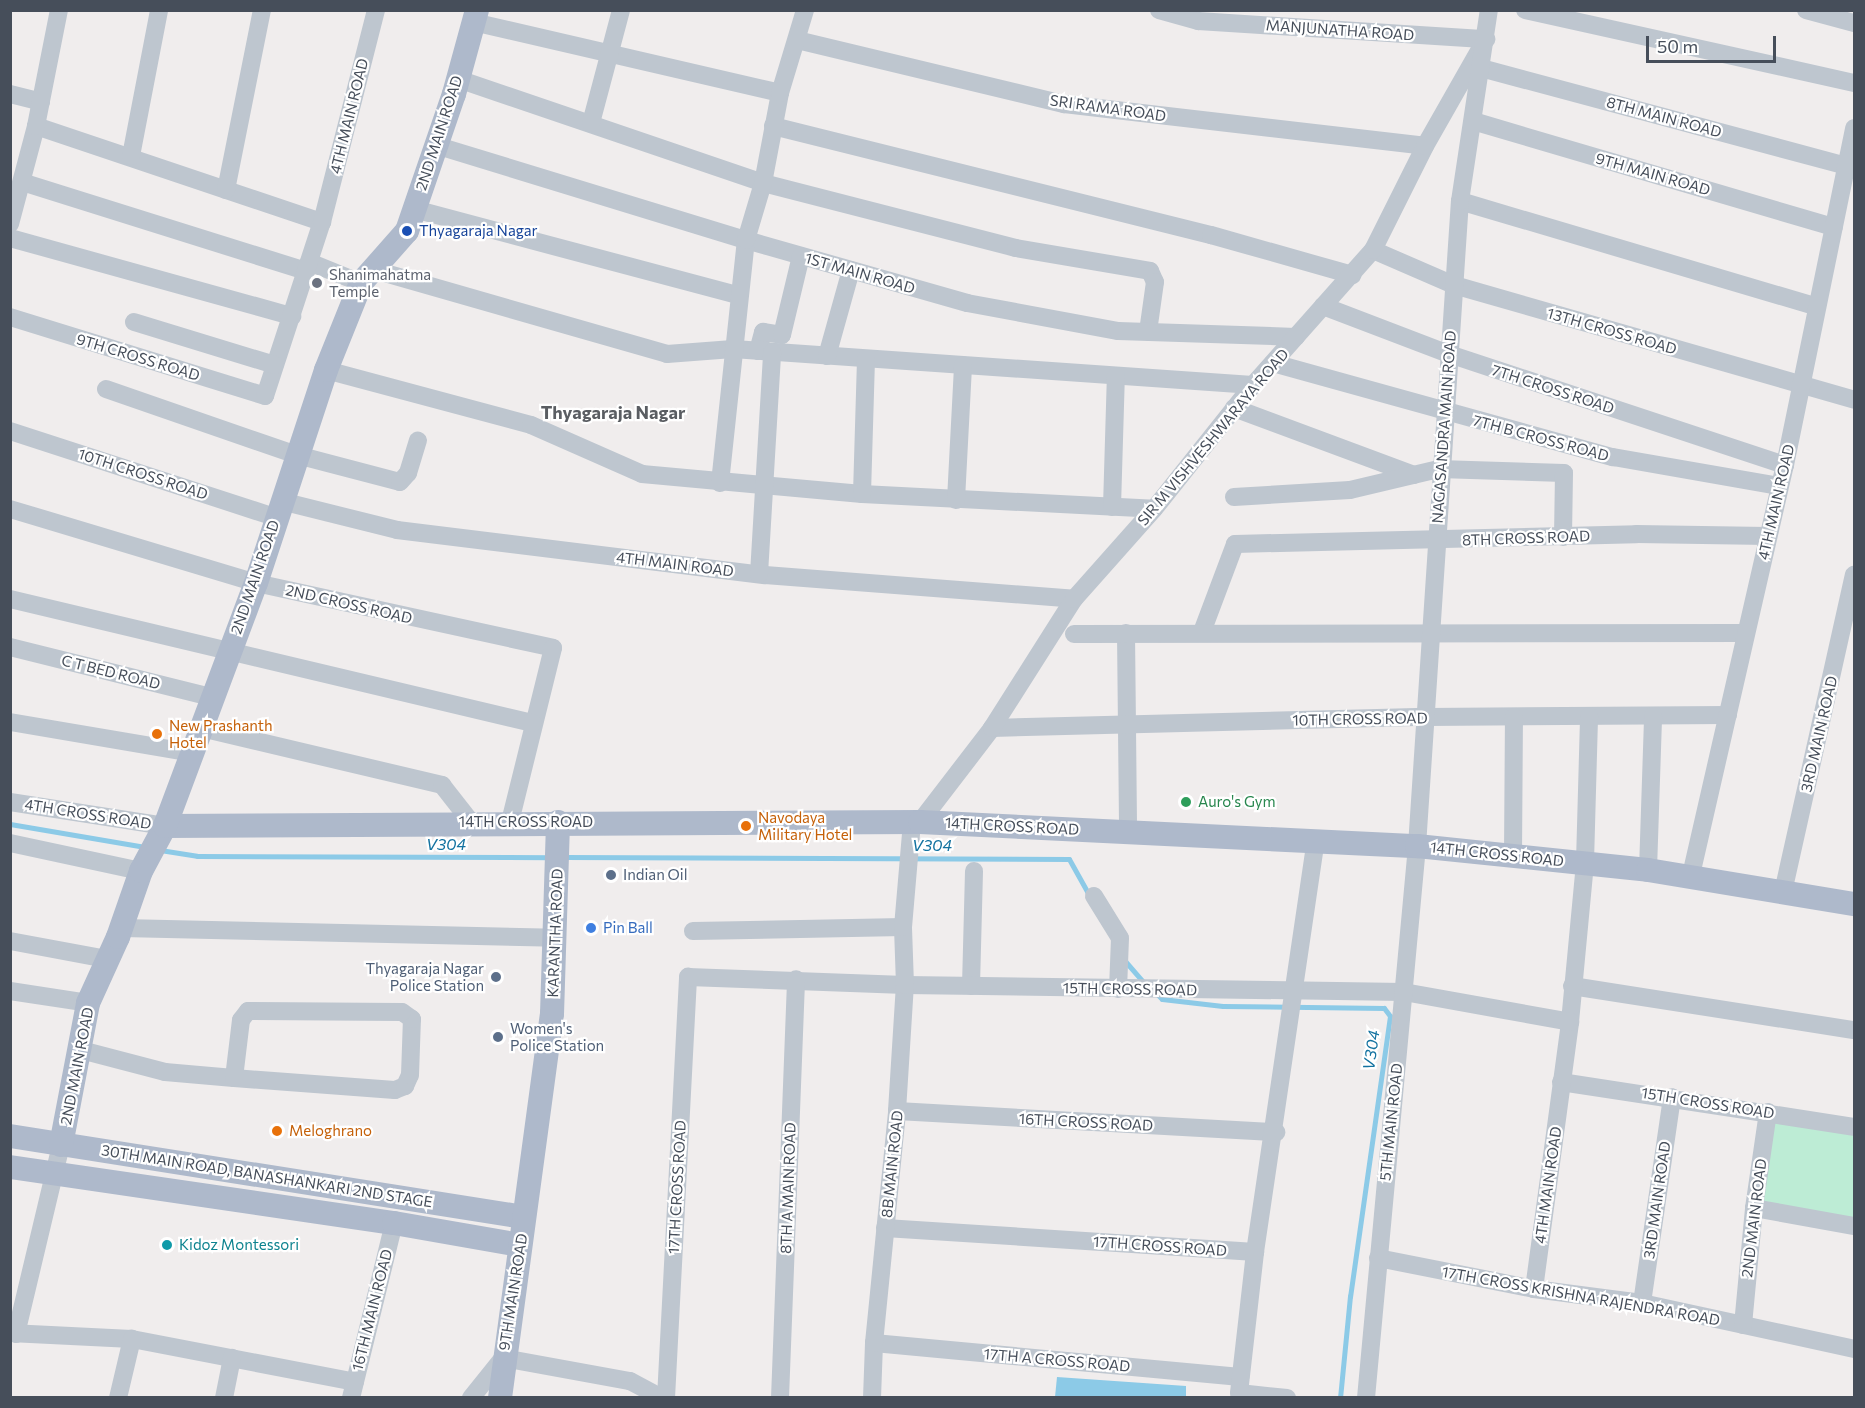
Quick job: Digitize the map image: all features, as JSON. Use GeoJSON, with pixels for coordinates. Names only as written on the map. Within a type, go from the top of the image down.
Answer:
{"type":"FeatureCollection","features":[{"type":"Feature","properties":{"kind":"main road","name":"2ND MAIN ROAD"},"geometry":{"type":"LineString","coordinates":[[61,1144],[81,1050],[88,1003],[122,928],[193,753],[210,697],[256,583],[278,509],[326,370],[366,276],[407,231],[458,79],[475,16]]}},
{"type":"Feature","properties":{"kind":"main road","name":"14TH CROSS ROAD"},"geometry":{"type":"LineString","coordinates":[[153,848],[471,822],[916,822],[1417,846],[1648,870],[1854,904]]}},
{"type":"Feature","properties":{"kind":"main road","name":"KARANTHA ROAD"},"geometry":{"type":"LineString","coordinates":[[529,1186],[552,1014],[558,822]]}},
{"type":"Feature","properties":{"kind":"main road","name":"30TH MAIN ROAD, BANASHANKARI 2ND STAGE"},"geometry":{"type":"LineString","coordinates":[[10,1136],[524,1217]]}},
{"type":"Feature","properties":{"kind":"main road","name":"30TH MAIN ROAD, BANASHANKARI 2ND STAGE"},"geometry":{"type":"LineString","coordinates":[[10,1167],[394,1223],[520,1245]]}},
{"type":"Feature","properties":{"kind":"main road","name":"9TH MAIN ROAD"},"geometry":{"type":"LineString","coordinates":[[500,1398],[503,1358],[529,1186]]}},
{"type":"Feature","properties":{"kind":"street"},"geometry":{"type":"LineString","coordinates":[[12,212],[36,126],[59,10]]}},
{"type":"Feature","properties":{"kind":"street"},"geometry":{"type":"LineString","coordinates":[[131,156],[159,10]]}},
{"type":"Feature","properties":{"kind":"street"},"geometry":{"type":"LineString","coordinates":[[226,190],[262,10]]}},
{"type":"Feature","properties":{"kind":"street","name":"4TH MAIN ROAD"},"geometry":{"type":"LineString","coordinates":[[322,222],[376,10]]}},
{"type":"Feature","properties":{"kind":"street"},"geometry":{"type":"LineString","coordinates":[[591,123],[621,10]]}},
{"type":"Feature","properties":{"kind":"street"},"geometry":{"type":"LineString","coordinates":[[720,483],[737,295],[746,240],[763,183],[780,93],[805,10]]}},
{"type":"Feature","properties":{"kind":"street","name":"MANJUNATHA ROAD"},"geometry":{"type":"LineString","coordinates":[[1159,10],[1198,21],[1486,39]]}},
{"type":"Feature","properties":{"kind":"street","name":"NAGASANDRA MAIN ROAD"},"geometry":{"type":"LineString","coordinates":[[1417,846],[1439,469],[1460,201],[1489,10]]}},
{"type":"Feature","properties":{"kind":"street"},"geometry":{"type":"LineString","coordinates":[[1525,10],[1854,83]]}},
{"type":"Feature","properties":{"kind":"street"},"geometry":{"type":"LineString","coordinates":[[1806,10],[1854,22]]}},
{"type":"Feature","properties":{"kind":"street","name":"2ND MAIN ROAD"},"geometry":{"type":"LineString","coordinates":[[475,16],[609,53],[780,93]]}},
{"type":"Feature","properties":{"kind":"street","name":"SIR M VISHVESHWARAYA ROAD"},"geometry":{"type":"LineString","coordinates":[[916,822],[992,728],[1074,599],[1154,509],[1253,384],[1373,250],[1425,146],[1486,39]]}},
{"type":"Feature","properties":{"kind":"street","name":"SRI RAMA ROAD"},"geometry":{"type":"LineString","coordinates":[[797,40],[1064,104],[1425,146]]}},
{"type":"Feature","properties":{"kind":"street","name":"8TH MAIN ROAD"},"geometry":{"type":"LineString","coordinates":[[1481,68],[1847,166]]}},
{"type":"Feature","properties":{"kind":"street"},"geometry":{"type":"LineString","coordinates":[[458,79],[763,183],[1016,248],[1150,271],[1155,282],[1148,332]]}},
{"type":"Feature","properties":{"kind":"street"},"geometry":{"type":"LineString","coordinates":[[10,94],[41,102]]}},
{"type":"Feature","properties":{"kind":"street","name":"9TH MAIN ROAD"},"geometry":{"type":"LineString","coordinates":[[1473,121],[1834,227]]}},
{"type":"Feature","properties":{"kind":"street"},"geometry":{"type":"LineString","coordinates":[[36,126],[322,222],[276,365],[134,322]]}},
{"type":"Feature","properties":{"kind":"street"},"geometry":{"type":"LineString","coordinates":[[773,126],[1211,235],[1352,275]]}},
{"type":"Feature","properties":{"kind":"street","name":"4TH MAIN ROAD"},"geometry":{"type":"LineString","coordinates":[[1691,876],[1785,465],[1854,128]]}},
{"type":"Feature","properties":{"kind":"street","name":"1ST MAIN ROAD"},"geometry":{"type":"LineString","coordinates":[[435,145],[746,240],[967,303],[1118,331],[1296,338]]}},
{"type":"Feature","properties":{"kind":"street"},"geometry":{"type":"LineString","coordinates":[[22,182],[307,267],[366,276],[667,354],[733,349],[1253,384]]}},
{"type":"Feature","properties":{"kind":"street"},"geometry":{"type":"LineString","coordinates":[[1460,201],[1817,307]]}},
{"type":"Feature","properties":{"kind":"street"},"geometry":{"type":"LineString","coordinates":[[414,209],[737,295]]}},
{"type":"Feature","properties":{"kind":"street"},"geometry":{"type":"LineString","coordinates":[[10,238],[292,316]]}},
{"type":"Feature","properties":{"kind":"street","name":"13TH CROSS ROAD"},"geometry":{"type":"LineString","coordinates":[[1373,250],[1454,285],[1801,387],[1854,400]]}},
{"type":"Feature","properties":{"kind":"street"},"geometry":{"type":"LineString","coordinates":[[759,574],[766,488],[764,332],[782,335],[801,256]]}},
{"type":"Feature","properties":{"kind":"street"},"geometry":{"type":"LineString","coordinates":[[827,356],[851,270]]}},
{"type":"Feature","properties":{"kind":"street","name":"7TH CROSS ROAD"},"geometry":{"type":"LineString","coordinates":[[1323,306],[1449,354],[1785,465]]}},
{"type":"Feature","properties":{"kind":"street","name":"9TH CROSS ROAD"},"geometry":{"type":"LineString","coordinates":[[10,317],[265,396],[276,365]]}},
{"type":"Feature","properties":{"kind":"street"},"geometry":{"type":"LineString","coordinates":[[862,494],[866,359]]}},
{"type":"Feature","properties":{"kind":"street","name":"7TH B CROSS ROAD"},"geometry":{"type":"LineString","coordinates":[[1273,363],[1613,457],[1779,486]]}},
{"type":"Feature","properties":{"kind":"street"},"geometry":{"type":"LineString","coordinates":[[956,500],[963,365]]}},
{"type":"Feature","properties":{"kind":"street"},"geometry":{"type":"LineString","coordinates":[[326,370],[531,425],[642,474],[766,488],[1154,509]]}},
{"type":"Feature","properties":{"kind":"street"},"geometry":{"type":"LineString","coordinates":[[1112,507],[1116,376]]}},
{"type":"Feature","properties":{"kind":"street"},"geometry":{"type":"LineString","coordinates":[[106,389],[297,455],[400,482],[408,473],[418,440]]}},
{"type":"Feature","properties":{"kind":"street"},"geometry":{"type":"LineString","coordinates":[[1234,408],[1414,475]]}},
{"type":"Feature","properties":{"kind":"street","name":"10TH CROSS ROAD"},"geometry":{"type":"LineString","coordinates":[[10,431],[278,509]]}},
{"type":"Feature","properties":{"kind":"street"},"geometry":{"type":"LineString","coordinates":[[1563,444],[1563,537]]}},
{"type":"Feature","properties":{"kind":"street"},"geometry":{"type":"LineString","coordinates":[[1234,498],[1350,490],[1439,469],[1564,473]]}},
{"type":"Feature","properties":{"kind":"street","name":"2ND CROSS ROAD"},"geometry":{"type":"LineString","coordinates":[[10,509],[256,583],[553,648],[532,723]]}},
{"type":"Feature","properties":{"kind":"street","name":"4TH MAIN ROAD"},"geometry":{"type":"LineString","coordinates":[[278,509],[397,531],[759,574],[1074,599]]}},
{"type":"Feature","properties":{"kind":"street","name":"8TH CROSS ROAD"},"geometry":{"type":"LineString","coordinates":[[1202,632],[1234,544],[1563,537],[1768,536]]}},
{"type":"Feature","properties":{"kind":"street","name":"3RD MAIN ROAD"},"geometry":{"type":"LineString","coordinates":[[1783,892],[1854,575]]}},
{"type":"Feature","properties":{"kind":"street"},"geometry":{"type":"LineString","coordinates":[[10,598],[532,723],[510,822]]}},
{"type":"Feature","properties":{"kind":"street"},"geometry":{"type":"LineString","coordinates":[[1074,634],[1431,631],[1746,633]]}},
{"type":"Feature","properties":{"kind":"street"},"geometry":{"type":"LineString","coordinates":[[1126,633],[1128,832]]}},
{"type":"Feature","properties":{"kind":"street","name":"C T BED ROAD"},"geometry":{"type":"LineString","coordinates":[[10,647],[210,697]]}},
{"type":"Feature","properties":{"kind":"street","name":"10TH CROSS ROAD"},"geometry":{"type":"LineString","coordinates":[[992,728],[1426,717],[1728,715]]}},
{"type":"Feature","properties":{"kind":"street","name":"4TH MAIN ROAD"},"geometry":{"type":"LineString","coordinates":[[1534,1289],[1570,1022],[1585,862],[1589,716]]}},
{"type":"Feature","properties":{"kind":"street"},"geometry":{"type":"LineString","coordinates":[[1648,870],[1653,716]]}},
{"type":"Feature","properties":{"kind":"street"},"geometry":{"type":"LineString","coordinates":[[1513,855],[1514,717]]}},
{"type":"Feature","properties":{"kind":"street"},"geometry":{"type":"LineString","coordinates":[[10,722],[193,753]]}},
{"type":"Feature","properties":{"kind":"street"},"geometry":{"type":"LineString","coordinates":[[201,729],[442,786],[471,822]]}},
{"type":"Feature","properties":{"kind":"street","name":"4TH CROSS ROAD"},"geometry":{"type":"LineString","coordinates":[[10,802],[153,848]]}},
{"type":"Feature","properties":{"kind":"street","name":"8B MAIN ROAD"},"geometry":{"type":"LineString","coordinates":[[872,1398],[874,1343],[897,1111],[905,985],[903,927],[909,858],[916,822]]}},
{"type":"Feature","properties":{"kind":"street"},"geometry":{"type":"LineString","coordinates":[[1239,1389],[1255,1252],[1276,1132],[1316,841]]}},
{"type":"Feature","properties":{"kind":"street"},"geometry":{"type":"LineString","coordinates":[[10,843],[153,848]]}},
{"type":"Feature","properties":{"kind":"street","name":"5TH MAIN ROAD"},"geometry":{"type":"LineString","coordinates":[[1366,1398],[1417,846]]}},
{"type":"Feature","properties":{"kind":"street"},"geometry":{"type":"LineString","coordinates":[[971,986],[974,871]]}},
{"type":"Feature","properties":{"kind":"street"},"geometry":{"type":"LineString","coordinates":[[1094,896],[1120,938],[1118,989]]}},
{"type":"Feature","properties":{"kind":"street"},"geometry":{"type":"LineString","coordinates":[[693,931],[903,927]]}},
{"type":"Feature","properties":{"kind":"street"},"geometry":{"type":"LineString","coordinates":[[122,928],[555,938]]}},
{"type":"Feature","properties":{"kind":"street"},"geometry":{"type":"LineString","coordinates":[[10,941],[107,959]]}},
{"type":"Feature","properties":{"kind":"street","name":"15TH CROSS ROAD"},"geometry":{"type":"LineString","coordinates":[[688,977],[796,979],[905,985],[1295,993],[1404,992],[1570,1022]]}},
{"type":"Feature","properties":{"kind":"street","name":"17TH CROSS ROAD"},"geometry":{"type":"LineString","coordinates":[[664,1398],[688,977]]}},
{"type":"Feature","properties":{"kind":"street","name":"8TH A MAIN ROAD"},"geometry":{"type":"LineString","coordinates":[[780,1398],[796,979]]}},
{"type":"Feature","properties":{"kind":"street"},"geometry":{"type":"LineString","coordinates":[[1572,986],[1854,1029]]}},
{"type":"Feature","properties":{"kind":"street"},"geometry":{"type":"LineString","coordinates":[[10,991],[88,1003]]}},
{"type":"Feature","properties":{"kind":"street"},"geometry":{"type":"LineString","coordinates":[[81,1050],[165,1072],[234,1078],[395,1090],[405,1086],[410,1075],[411,1019],[402,1011],[248,1011],[241,1020],[234,1078]]}},
{"type":"Feature","properties":{"kind":"street","name":"15TH CROSS ROAD"},"geometry":{"type":"LineString","coordinates":[[1561,1082],[1854,1126]]}},
{"type":"Feature","properties":{"kind":"street","name":"3RD MAIN ROAD"},"geometry":{"type":"LineString","coordinates":[[1642,1304],[1672,1097]]}},
{"type":"Feature","properties":{"kind":"street","name":"16TH CROSS ROAD"},"geometry":{"type":"LineString","coordinates":[[897,1111],[1276,1132]]}},
{"type":"Feature","properties":{"kind":"street","name":"2ND MAIN ROAD"},"geometry":{"type":"LineString","coordinates":[[1743,1325],[1754,1208],[1768,1112]]}},
{"type":"Feature","properties":{"kind":"street"},"geometry":{"type":"LineString","coordinates":[[61,1144],[13,1333],[132,1339],[232,1359],[353,1390]]}},
{"type":"Feature","properties":{"kind":"street"},"geometry":{"type":"LineString","coordinates":[[1754,1208],[1854,1226]]}},
{"type":"Feature","properties":{"kind":"street","name":"16TH MAIN ROAD"},"geometry":{"type":"LineString","coordinates":[[353,1390],[394,1223]]}},
{"type":"Feature","properties":{"kind":"street","name":"17TH CROSS ROAD"},"geometry":{"type":"LineString","coordinates":[[885,1228],[1255,1252]]}},
{"type":"Feature","properties":{"kind":"street","name":"17TH CROSS KRISHNA RAJENDRA ROAD"},"geometry":{"type":"LineString","coordinates":[[1378,1258],[1534,1289],[1642,1304],[1854,1349]]}},
{"type":"Feature","properties":{"kind":"street"},"geometry":{"type":"LineString","coordinates":[[118,1398],[132,1339]]}},
{"type":"Feature","properties":{"kind":"street","name":"17TH A CROSS ROAD"},"geometry":{"type":"LineString","coordinates":[[874,1343],[1239,1389],[1287,1398]]}},
{"type":"Feature","properties":{"kind":"street"},"geometry":{"type":"LineString","coordinates":[[471,1398],[503,1358],[630,1381],[664,1398]]}},
{"type":"Feature","properties":{"kind":"street"},"geometry":{"type":"LineString","coordinates":[[224,1398],[232,1359]]}},
{"type":"Feature","properties":{"kind":"green space"},"geometry":{"type":"Polygon","coordinates":[[[1768,1112],[1854,1126],[1854,1226],[1754,1208],[1768,1112]]]}},
{"type":"Feature","properties":{"kind":"water"},"geometry":{"type":"Polygon","coordinates":[[[1057,1377],[1186,1386],[1186,1397],[1055,1397],[1057,1377]]]}},
{"type":"Feature","properties":{"kind":"waterway","name":"V304"},"geometry":{"type":"LineString","coordinates":[[10,824],[145,847]]}},
{"type":"Feature","properties":{"kind":"waterway","name":"V304"},"geometry":{"type":"LineString","coordinates":[[160,850],[197,856],[552,857]]}},
{"type":"Feature","properties":{"kind":"waterway","name":"V304"},"geometry":{"type":"LineString","coordinates":[[564,857],[1069,859],[1089,895]]}},
{"type":"Feature","properties":{"kind":"waterway","name":"V304"},"geometry":{"type":"LineString","coordinates":[[1125,961],[1144,983]]}},
{"type":"Feature","properties":{"kind":"waterway","name":"V304"},"geometry":{"type":"LineString","coordinates":[[1156,993],[1162,999],[1223,1006],[1384,1008],[1390,1016],[1350,1296],[1340,1398]]}},
{"type":"Feature","properties":{"kind":"place","name":"Thyagaraja Nagar"},"geometry":{"type":"Point","coordinates":[407,231]}},
{"type":"Feature","properties":{"kind":"place","name":"Shanimahatma Temple"},"geometry":{"type":"Point","coordinates":[317,283]}},
{"type":"Feature","properties":{"kind":"place","name":"New Prashanth Hotel"},"geometry":{"type":"Point","coordinates":[157,734]}},
{"type":"Feature","properties":{"kind":"place","name":"Auro's Gym"},"geometry":{"type":"Point","coordinates":[1186,802]}},
{"type":"Feature","properties":{"kind":"place","name":"Navodaya Military Hotel"},"geometry":{"type":"Point","coordinates":[746,826]}},
{"type":"Feature","properties":{"kind":"place","name":"Indian Oil"},"geometry":{"type":"Point","coordinates":[611,875]}},
{"type":"Feature","properties":{"kind":"place","name":"Pin Ball"},"geometry":{"type":"Point","coordinates":[591,928]}},
{"type":"Feature","properties":{"kind":"place","name":"Thyagaraja Nagar Police Station"},"geometry":{"type":"Point","coordinates":[496,977]}},
{"type":"Feature","properties":{"kind":"place","name":"Women's Police Station"},"geometry":{"type":"Point","coordinates":[498,1037]}},
{"type":"Feature","properties":{"kind":"place","name":"Meloghrano"},"geometry":{"type":"Point","coordinates":[277,1131]}},
{"type":"Feature","properties":{"kind":"place","name":"Kidoz Montessori"},"geometry":{"type":"Point","coordinates":[167,1245]}},
{"type":"Feature","properties":{"kind":"district","name":"Thyagaraja Nagar"},"geometry":{"type":"Point","coordinates":[613,412]}}]}
